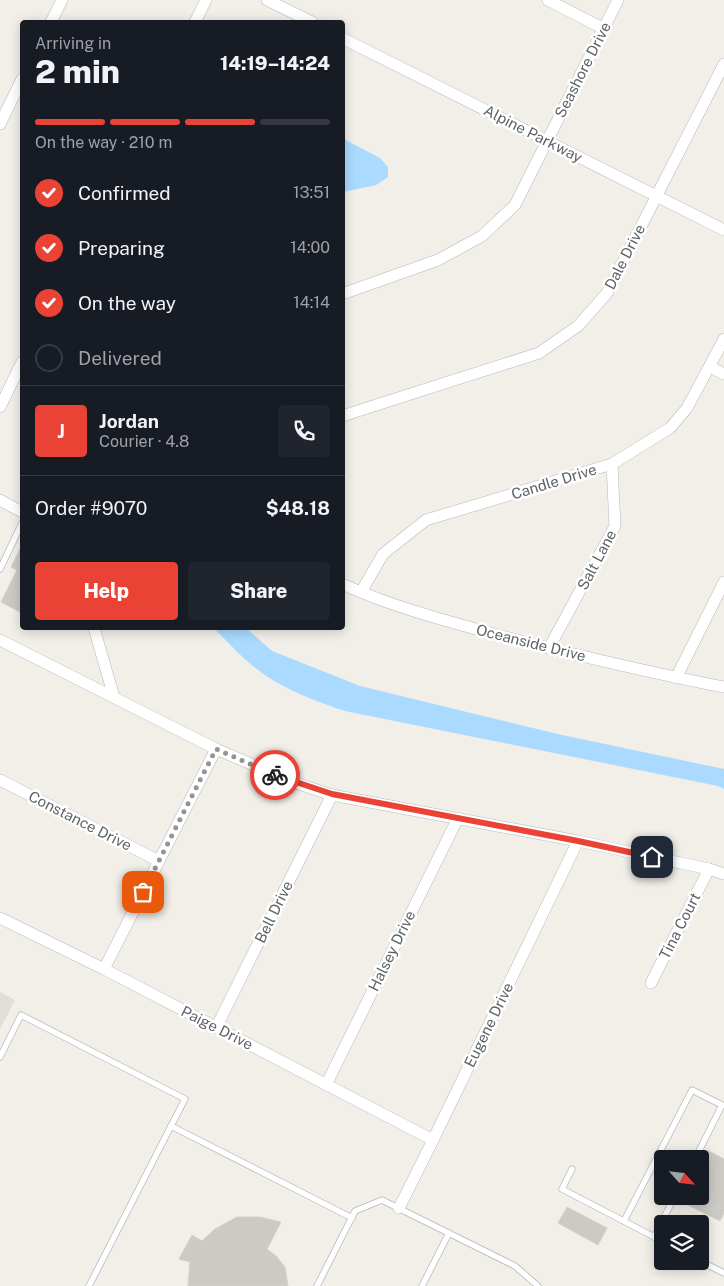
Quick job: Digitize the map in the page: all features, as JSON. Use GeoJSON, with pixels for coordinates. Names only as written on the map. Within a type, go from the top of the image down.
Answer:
{"type":"FeatureCollection","features":[{"type":"Feature","properties":{"kind":"street"},"geometry":{"type":"LineString","coordinates":[[52,20],[62,0]]}},
{"type":"Feature","properties":{"kind":"street"},"geometry":{"type":"LineString","coordinates":[[195,20],[206,0]]}},
{"type":"Feature","properties":{"kind":"street"},"geometry":{"type":"LineString","coordinates":[[267,0],[308,20]]}},
{"type":"Feature","properties":{"kind":"street"},"geometry":{"type":"LineString","coordinates":[[548,0],[604,29]]}},
{"type":"Feature","properties":{"kind":"street","name":"Seashore Drive"},"geometry":{"type":"LineString","coordinates":[[345,293],[438,260],[482,236],[515,205],[618,0]]}},
{"type":"Feature","properties":{"kind":"street","name":"Alpine Parkway"},"geometry":{"type":"LineString","coordinates":[[345,40],[655,197],[724,230]]}},
{"type":"Feature","properties":{"kind":"street","name":"Dale Drive"},"geometry":{"type":"LineString","coordinates":[[345,415],[539,353],[578,326],[607,293],[724,64]]}},
{"type":"Feature","properties":{"kind":"street"},"geometry":{"type":"LineString","coordinates":[[0,124],[20,83]]}},
{"type":"Feature","properties":{"kind":"street","name":"Candle Drive"},"geometry":{"type":"LineString","coordinates":[[361,592],[383,554],[426,520],[612,464],[670,428],[687,408],[724,339]]}},
{"type":"Feature","properties":{"kind":"street"},"geometry":{"type":"LineString","coordinates":[[0,407],[20,366]]}},
{"type":"Feature","properties":{"kind":"street"},"geometry":{"type":"LineString","coordinates":[[710,367],[724,374]]}},
{"type":"Feature","properties":{"kind":"street","name":"Salt Lane"},"geometry":{"type":"LineString","coordinates":[[550,648],[615,526],[612,464]]}},
{"type":"Feature","properties":{"kind":"street"},"geometry":{"type":"LineString","coordinates":[[0,500],[20,511]]}},
{"type":"Feature","properties":{"kind":"street"},"geometry":{"type":"LineString","coordinates":[[676,678],[724,582]]}},
{"type":"Feature","properties":{"kind":"street","name":"Oceanside Drive"},"geometry":{"type":"LineString","coordinates":[[345,585],[459,625],[724,688]]}},
{"type":"Feature","properties":{"kind":"street"},"geometry":{"type":"LineString","coordinates":[[95,630],[114,697]]}},
{"type":"Feature","properties":{"kind":"street"},"geometry":{"type":"LineString","coordinates":[[0,640],[216,749],[296,783],[332,794],[578,841],[709,869],[724,874]]}},
{"type":"Feature","properties":{"kind":"street"},"geometry":{"type":"LineString","coordinates":[[104,969],[216,749]]}},
{"type":"Feature","properties":{"kind":"street","name":"Constance Drive"},"geometry":{"type":"LineString","coordinates":[[0,780],[159,861]]}},
{"type":"Feature","properties":{"kind":"street","name":"Bell Drive"},"geometry":{"type":"LineString","coordinates":[[216,1028],[332,794]]}},
{"type":"Feature","properties":{"kind":"street","name":"Halsey Drive"},"geometry":{"type":"LineString","coordinates":[[326,1084],[458,818]]}},
{"type":"Feature","properties":{"kind":"street","name":"Eugene Drive"},"geometry":{"type":"LineString","coordinates":[[399,1208],[578,841]]}},
{"type":"Feature","properties":{"kind":"street","name":"Tina Court"},"geometry":{"type":"LineString","coordinates":[[651,983],[709,869]]}},
{"type":"Feature","properties":{"kind":"street","name":"Paige Drive"},"geometry":{"type":"LineString","coordinates":[[0,918],[104,969],[433,1140]]}},
{"type":"Feature","properties":{"kind":"lane"},"geometry":{"type":"LineString","coordinates":[[0,568],[20,527]]}},
{"type":"Feature","properties":{"kind":"lane"},"geometry":{"type":"LineString","coordinates":[[0,1057],[21,1015],[184,1099],[89,1286]]}},
{"type":"Feature","properties":{"kind":"lane"},"geometry":{"type":"LineString","coordinates":[[624,1221],[692,1090],[723,1106],[700,1150]]}},
{"type":"Feature","properties":{"kind":"lane"},"geometry":{"type":"LineString","coordinates":[[171,1126],[352,1218]]}},
{"type":"Feature","properties":{"kind":"lane"},"geometry":{"type":"LineString","coordinates":[[572,1169],[562,1189],[654,1237]]}},
{"type":"Feature","properties":{"kind":"lane"},"geometry":{"type":"LineString","coordinates":[[317,1286],[355,1211],[382,1200],[515,1266],[538,1286]]}},
{"type":"Feature","properties":{"kind":"lane"},"geometry":{"type":"LineString","coordinates":[[422,1286],[449,1233]]}},
{"type":"Feature","properties":{"kind":"lane"},"geometry":{"type":"LineString","coordinates":[[709,1265],[724,1273]]}},
{"type":"Feature","properties":{"kind":"shaded area"},"geometry":{"type":"Polygon","coordinates":[[[0,992],[15,1000],[0,1029],[0,992]]]}},
{"type":"Feature","properties":{"kind":"water"},"geometry":{"type":"Polygon","coordinates":[[[345,140],[380,158],[388,167],[388,177],[376,185],[345,192],[345,140]]]}},
{"type":"Feature","properties":{"kind":"water"},"geometry":{"type":"Polygon","coordinates":[[[216,630],[248,630],[272,651],[360,686],[562,735],[724,769],[724,789],[718,786],[345,711],[307,697],[271,679],[234,649],[216,630]]]}},
{"type":"Feature","properties":{"kind":"building"},"geometry":{"type":"Polygon","coordinates":[[[20,549],[20,612],[1,602],[17,570],[11,567],[20,549]]]}},
{"type":"Feature","properties":{"kind":"building"},"geometry":{"type":"Polygon","coordinates":[[[709,1151],[724,1159],[724,1213],[720,1221],[688,1205],[709,1205],[709,1151]]]}},
{"type":"Feature","properties":{"kind":"building"},"geometry":{"type":"Polygon","coordinates":[[[567,1207],[607,1228],[598,1245],[558,1223],[567,1207]]]}},
{"type":"Feature","properties":{"kind":"building"},"geometry":{"type":"Polygon","coordinates":[[[237,1217],[260,1217],[281,1222],[267,1249],[285,1267],[288,1286],[188,1286],[190,1262],[179,1259],[192,1235],[202,1241],[215,1229],[237,1217]]]}},
{"type":"Feature","properties":{"kind":"way so far"},"geometry":{"type":"LineString","coordinates":[[143,892],[216,749],[275,775]]}},
{"type":"Feature","properties":{"kind":"route"},"geometry":{"type":"LineString","coordinates":[[275,775],[332,794],[652,857]]}}]}
